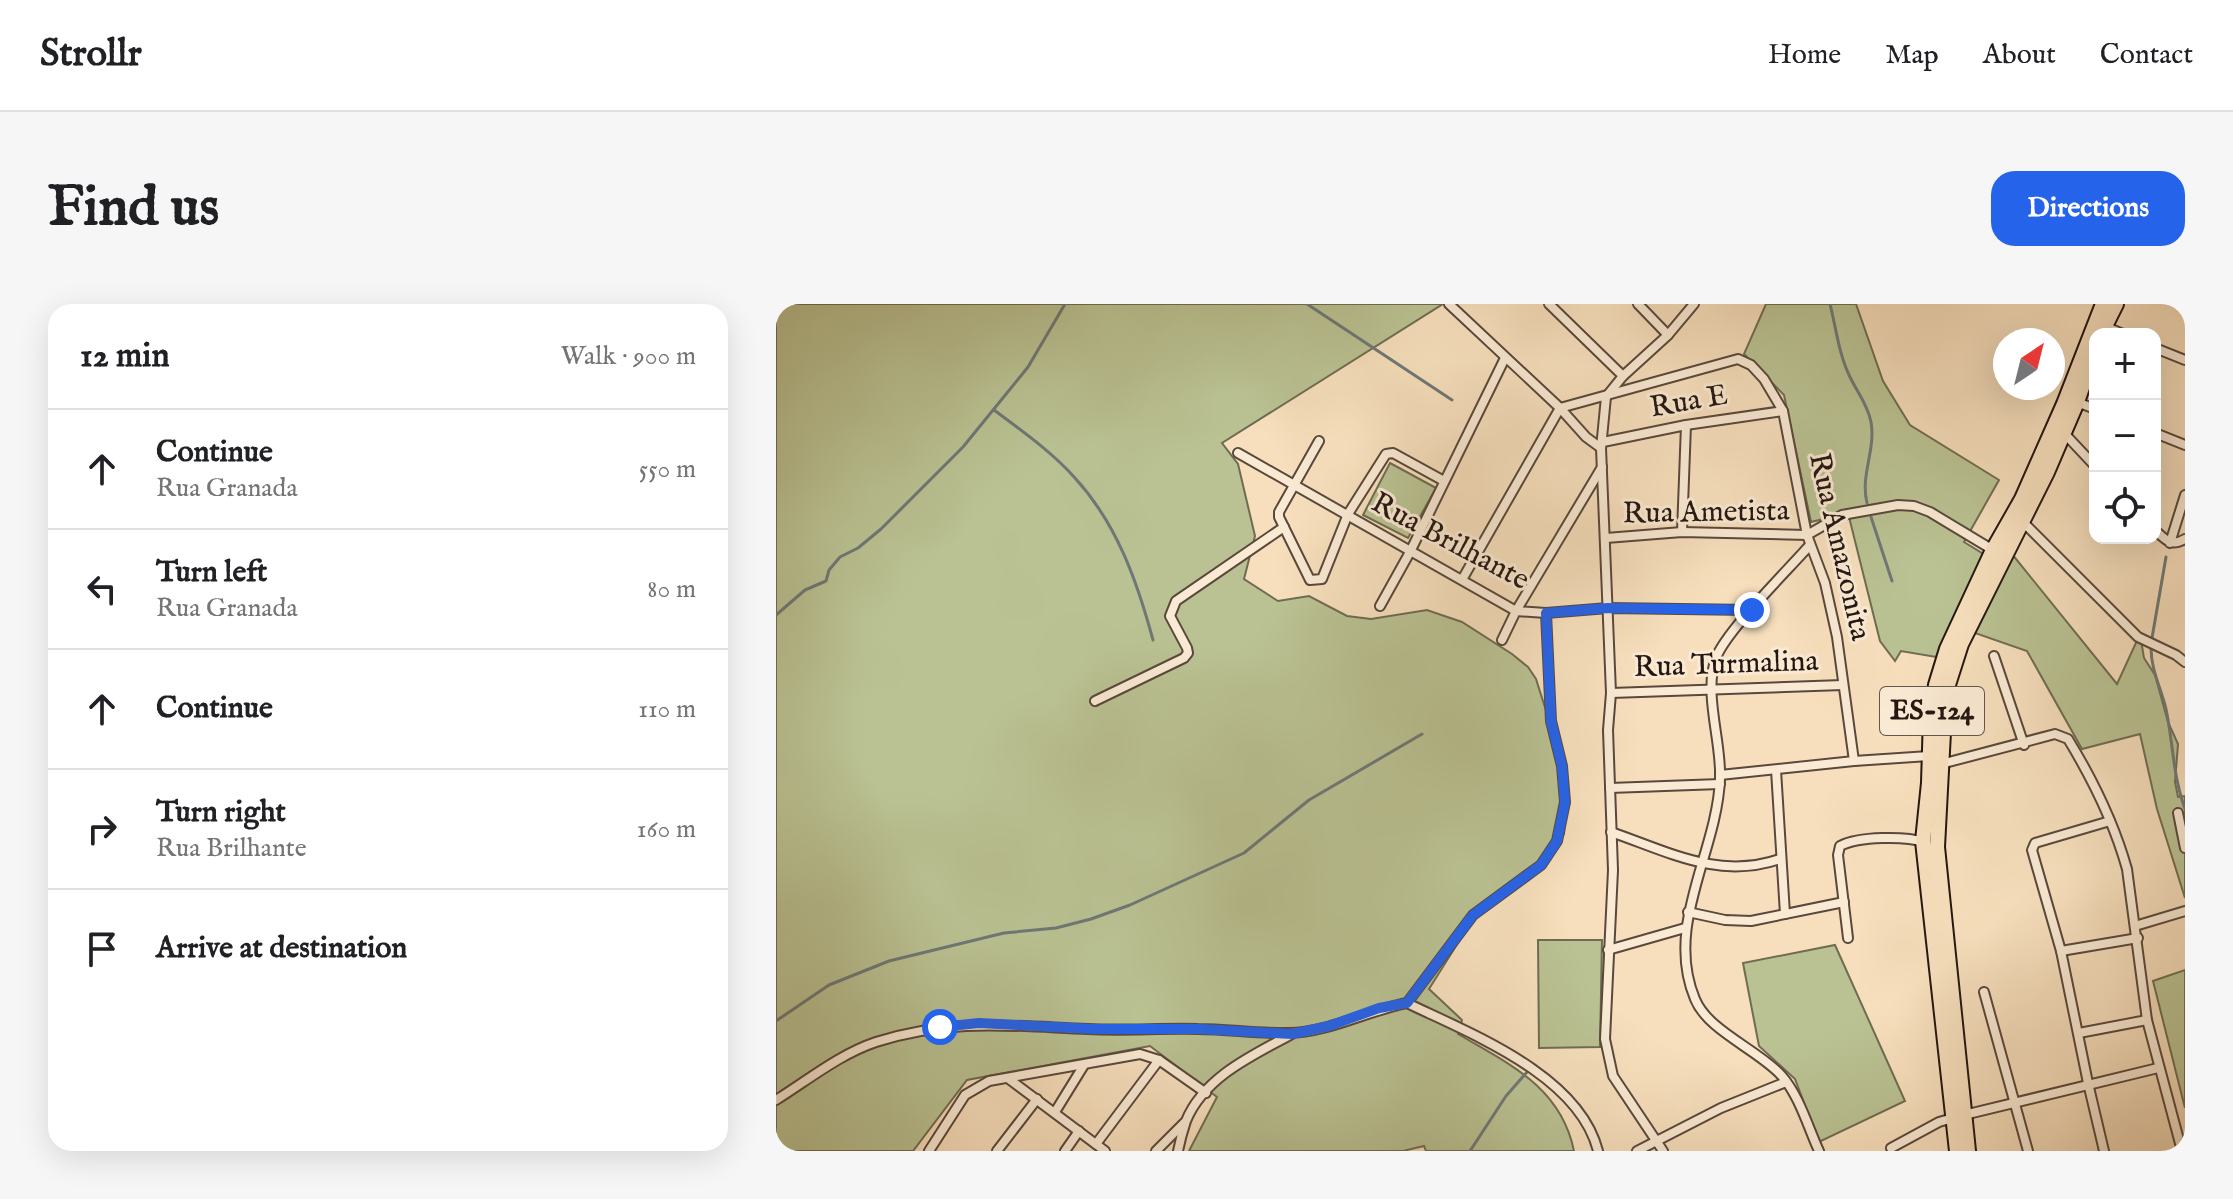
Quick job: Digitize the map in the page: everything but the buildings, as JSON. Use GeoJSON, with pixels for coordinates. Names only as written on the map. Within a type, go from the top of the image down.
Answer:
{"type":"FeatureCollection","features":[{"type":"Feature","properties":{"kind":"main road","name":"ES-124"},"geometry":{"type":"LineString","coordinates":[[1957,1151],[1958,1116],[1937,847],[1936,685],[1944,657],[1993,550],[2037,466],[2103,304]]}},
{"type":"Feature","properties":{"kind":"main road"},"geometry":{"type":"LineString","coordinates":[[2103,328],[2116,304]]}},
{"type":"Feature","properties":{"kind":"main road","name":"ES-124"},"geometry":{"type":"LineString","coordinates":[[1968,1151],[1958,1116],[1923,841],[1935,760],[1952,668],[1972,617],[2023,522],[2064,433],[2089,367]]}},
{"type":"Feature","properties":{"kind":"street"},"geometry":{"type":"LineString","coordinates":[[1449,304],[1560,408],[1586,437],[1602,445]]}},
{"type":"Feature","properties":{"kind":"street"},"geometry":{"type":"LineString","coordinates":[[1549,304],[1623,376]]}},
{"type":"Feature","properties":{"kind":"street"},"geometry":{"type":"LineString","coordinates":[[1638,304],[1668,335]]}},
{"type":"Feature","properties":{"kind":"street"},"geometry":{"type":"LineString","coordinates":[[1663,1151],[1622,1092],[1610,1064],[1605,1039],[1613,870],[1608,730],[1611,693],[1602,445],[1606,397],[1623,376],[1668,335],[1694,304]]}},
{"type":"Feature","properties":{"kind":"street"},"geometry":{"type":"LineString","coordinates":[[2161,350],[2185,360]]}},
{"type":"Feature","properties":{"kind":"street"},"geometry":{"type":"LineString","coordinates":[[1380,606],[1410,552],[1505,358]]}},
{"type":"Feature","properties":{"kind":"street","name":"Rua Amazonita"},"geometry":{"type":"LineString","coordinates":[[1606,397],[1742,360],[1764,379],[1783,411],[1809,546],[1825,583],[1854,761]]}},
{"type":"Feature","properties":{"kind":"street"},"geometry":{"type":"LineString","coordinates":[[1463,578],[1560,408],[1606,397]]}},
{"type":"Feature","properties":{"kind":"street"},"geometry":{"type":"LineString","coordinates":[[2077,402],[2089,407]]}},
{"type":"Feature","properties":{"kind":"street","name":"Rua E"},"geometry":{"type":"LineString","coordinates":[[1602,445],[1686,425],[1783,411]]}},
{"type":"Feature","properties":{"kind":"street"},"geometry":{"type":"LineString","coordinates":[[1682,532],[1686,425]]}},
{"type":"Feature","properties":{"kind":"street"},"geometry":{"type":"LineString","coordinates":[[2064,433],[2089,460]]}},
{"type":"Feature","properties":{"kind":"street"},"geometry":{"type":"LineString","coordinates":[[2161,435],[2185,445]]}},
{"type":"Feature","properties":{"kind":"street"},"geometry":{"type":"LineString","coordinates":[[1319,441],[1279,512],[1310,580],[1322,579],[1348,514],[1383,458],[1393,453],[1444,481]]}},
{"type":"Feature","properties":{"kind":"street","name":"Rua Brilhante"},"geometry":{"type":"LineString","coordinates":[[1238,453],[1410,552],[1463,578],[1516,611],[1546,613],[1608,608],[1752,610]]}},
{"type":"Feature","properties":{"kind":"street"},"geometry":{"type":"LineString","coordinates":[[1502,640],[1603,465]]}},
{"type":"Feature","properties":{"kind":"street"},"geometry":{"type":"LineString","coordinates":[[2170,543],[2185,495]]}},
{"type":"Feature","properties":{"kind":"street"},"geometry":{"type":"LineString","coordinates":[[1807,535],[1842,515],[1884,507],[1914,506],[1951,523],[1993,550]]}},
{"type":"Feature","properties":{"kind":"street"},"geometry":{"type":"LineString","coordinates":[[2023,522],[2138,637],[2185,662]]}},
{"type":"Feature","properties":{"kind":"street"},"geometry":{"type":"LineString","coordinates":[[1095,701],[1184,658],[1187,648],[1170,616],[1176,601],[1284,527]]}},
{"type":"Feature","properties":{"kind":"street","name":"Rua Ametista"},"geometry":{"type":"LineString","coordinates":[[1606,538],[1682,532],[1807,535]]}},
{"type":"Feature","properties":{"kind":"street"},"geometry":{"type":"LineString","coordinates":[[2161,535],[2170,543],[2185,539]]}},
{"type":"Feature","properties":{"kind":"street"},"geometry":{"type":"LineString","coordinates":[[1809,546],[1717,655],[1713,690],[1720,780],[1703,863],[1685,928],[1690,982],[1700,1009],[1715,1024],[1768,1063],[1786,1082],[1819,1151]]}},
{"type":"Feature","properties":{"kind":"street"},"geometry":{"type":"LineString","coordinates":[[1407,1003],[1473,915],[1541,865],[1557,841],[1565,802],[1562,766],[1551,721],[1546,613]]}},
{"type":"Feature","properties":{"kind":"street"},"geometry":{"type":"LineString","coordinates":[[1994,656],[2024,745]]}},
{"type":"Feature","properties":{"kind":"street","name":"Rua Turmalina"},"geometry":{"type":"LineString","coordinates":[[1611,693],[1843,685]]}},
{"type":"Feature","properties":{"kind":"street"},"geometry":{"type":"LineString","coordinates":[[1610,788],[1720,780],[1854,761],[1935,760],[2024,745],[2055,734],[2068,739],[2110,821],[2127,869],[2147,1020],[2182,1151]]}},
{"type":"Feature","properties":{"kind":"street"},"geometry":{"type":"LineString","coordinates":[[1776,770],[1785,914]]}},
{"type":"Feature","properties":{"kind":"street"},"geometry":{"type":"LineString","coordinates":[[2178,813],[2185,848]]}},
{"type":"Feature","properties":{"kind":"street"},"geometry":{"type":"LineString","coordinates":[[2104,1151],[2061,951],[2032,854],[2035,843],[2110,821]]}},
{"type":"Feature","properties":{"kind":"street"},"geometry":{"type":"LineString","coordinates":[[1611,832],[1703,863],[1743,868],[1780,859]]}},
{"type":"Feature","properties":{"kind":"street"},"geometry":{"type":"LineString","coordinates":[[1848,938],[1838,855],[1840,846],[1856,841],[1888,839],[1923,841],[1937,847]]}},
{"type":"Feature","properties":{"kind":"street"},"geometry":{"type":"LineString","coordinates":[[1688,912],[1737,921],[1844,902]]}},
{"type":"Feature","properties":{"kind":"street"},"geometry":{"type":"LineString","coordinates":[[2135,926],[2185,911]]}},
{"type":"Feature","properties":{"kind":"street"},"geometry":{"type":"LineString","coordinates":[[1608,950],[1685,928]]}},
{"type":"Feature","properties":{"kind":"street"},"geometry":{"type":"LineString","coordinates":[[2061,951],[2138,938]]}},
{"type":"Feature","properties":{"kind":"street"},"geometry":{"type":"LineString","coordinates":[[1984,992],[2028,1151]]}},
{"type":"Feature","properties":{"kind":"street"},"geometry":{"type":"LineString","coordinates":[[776,1100],[873,1043],[940,1027],[979,1023],[1292,1034],[1329,1026],[1379,1008],[1407,1003],[1485,1041],[1546,1080],[1588,1122],[1598,1151]]}},
{"type":"Feature","properties":{"kind":"street"},"geometry":{"type":"LineString","coordinates":[[2079,1033],[2147,1020]]}},
{"type":"Feature","properties":{"kind":"street"},"geometry":{"type":"LineString","coordinates":[[1156,1151],[1187,1120],[1226,1072],[1292,1034]]}},
{"type":"Feature","properties":{"kind":"street"},"geometry":{"type":"LineString","coordinates":[[929,1151],[965,1095],[989,1081],[1140,1054],[1159,1060],[1206,1093]]}},
{"type":"Feature","properties":{"kind":"street"},"geometry":{"type":"LineString","coordinates":[[1096,1144],[1159,1060]]}},
{"type":"Feature","properties":{"kind":"street"},"geometry":{"type":"LineString","coordinates":[[1055,1112],[1084,1065]]}},
{"type":"Feature","properties":{"kind":"street"},"geometry":{"type":"LineString","coordinates":[[1891,1148],[1939,1122],[1958,1116],[2158,1068]]}},
{"type":"Feature","properties":{"kind":"street"},"geometry":{"type":"LineString","coordinates":[[1008,1079],[1105,1151]]}},
{"type":"Feature","properties":{"kind":"street"},"geometry":{"type":"LineString","coordinates":[[1637,1151],[1721,1108],[1786,1082]]}},
{"type":"Feature","properties":{"kind":"street"},"geometry":{"type":"LineString","coordinates":[[997,1151],[1037,1099]]}},
{"type":"Feature","properties":{"kind":"street"},"geometry":{"type":"LineString","coordinates":[[1178,1151],[1187,1120]]}},
{"type":"Feature","properties":{"kind":"street"},"geometry":{"type":"LineString","coordinates":[[1065,1151],[1079,1131]]}},
{"type":"Feature","properties":{"kind":"green space"},"geometry":{"type":"Polygon","coordinates":[[[776,304],[1443,304],[1222,443],[1238,464],[1255,536],[1244,579],[1278,601],[1309,596],[1347,616],[1371,619],[1427,610],[1462,622],[1512,654],[1528,667],[1536,679],[1549,720],[1566,802],[1564,834],[1537,868],[1478,911],[1429,989],[1462,1020],[1458,1034],[1514,1067],[1545,1094],[1558,1110],[1574,1151],[1426,1151],[1424,1146],[1403,1151],[1189,1151],[1217,1097],[1150,1046],[967,1080],[913,1151],[776,1151],[776,304]]]}},
{"type":"Feature","properties":{"kind":"green space"},"geometry":{"type":"Polygon","coordinates":[[[1766,304],[1856,304],[1883,381],[1910,425],[1999,480],[1964,542],[1985,555],[1936,657],[1901,651],[1895,661],[1880,641],[1848,513],[1811,522],[1784,395],[1744,354],[1766,304]]]}},
{"type":"Feature","properties":{"kind":"green space"},"geometry":{"type":"Polygon","coordinates":[[[1390,463],[1436,488],[1408,538],[1363,515],[1390,463]]]}},
{"type":"Feature","properties":{"kind":"green space"},"geometry":{"type":"Polygon","coordinates":[[[2012,554],[2117,684],[2140,634],[2144,658],[2155,675],[2168,722],[2178,744],[2175,782],[2178,797],[2185,796],[2185,898],[2157,809],[2140,734],[2082,749],[2027,651],[1972,632],[2012,554]]]}},
{"type":"Feature","properties":{"kind":"green space"},"geometry":{"type":"Polygon","coordinates":[[[1538,940],[1602,940],[1600,1047],[1539,1048],[1538,940]]]}},
{"type":"Feature","properties":{"kind":"green space"},"geometry":{"type":"Polygon","coordinates":[[[1835,945],[1905,1101],[1819,1142],[1795,1079],[1759,1046],[1743,963],[1835,945]]]}},
{"type":"Feature","properties":{"kind":"green space"},"geometry":{"type":"Polygon","coordinates":[[[2185,970],[2185,1108],[2153,981],[2185,970]]]}},
{"type":"Feature","properties":{"kind":"waterway"},"geometry":{"type":"LineString","coordinates":[[776,615],[805,590],[826,581],[829,570],[840,557],[858,548],[881,529],[963,447],[1028,367],[1065,304]]}},
{"type":"Feature","properties":{"kind":"waterway"},"geometry":{"type":"LineString","coordinates":[[1307,304],[1452,400]]}},
{"type":"Feature","properties":{"kind":"waterway"},"geometry":{"type":"LineString","coordinates":[[1830,304],[1843,360],[1871,422],[1872,443],[1865,482],[1867,503]]}},
{"type":"Feature","properties":{"kind":"waterway"},"geometry":{"type":"LineString","coordinates":[[994,410],[1057,459],[1103,514],[1124,554],[1153,640]]}},
{"type":"Feature","properties":{"kind":"waterway"},"geometry":{"type":"LineString","coordinates":[[1871,517],[1892,581]]}},
{"type":"Feature","properties":{"kind":"waterway"},"geometry":{"type":"LineString","coordinates":[[2152,638],[2166,557]]}},
{"type":"Feature","properties":{"kind":"waterway"},"geometry":{"type":"LineString","coordinates":[[2151,648],[2185,809]]}},
{"type":"Feature","properties":{"kind":"waterway"},"geometry":{"type":"LineString","coordinates":[[776,1021],[829,985],[889,961],[1004,933],[1056,928],[1130,905],[1244,853],[1309,800],[1422,734]]}},
{"type":"Feature","properties":{"kind":"waterway"},"geometry":{"type":"LineString","coordinates":[[1470,1151],[1506,1096],[1527,1072]]}},
{"type":"Feature","properties":{"kind":"route"},"geometry":{"type":"LineString","coordinates":[[940,1027],[979,1023],[1292,1034],[1329,1026],[1379,1008],[1407,1003],[1473,915],[1541,865],[1561,831],[1565,802],[1562,766],[1551,721],[1546,613],[1608,608],[1752,610]]}}]}
